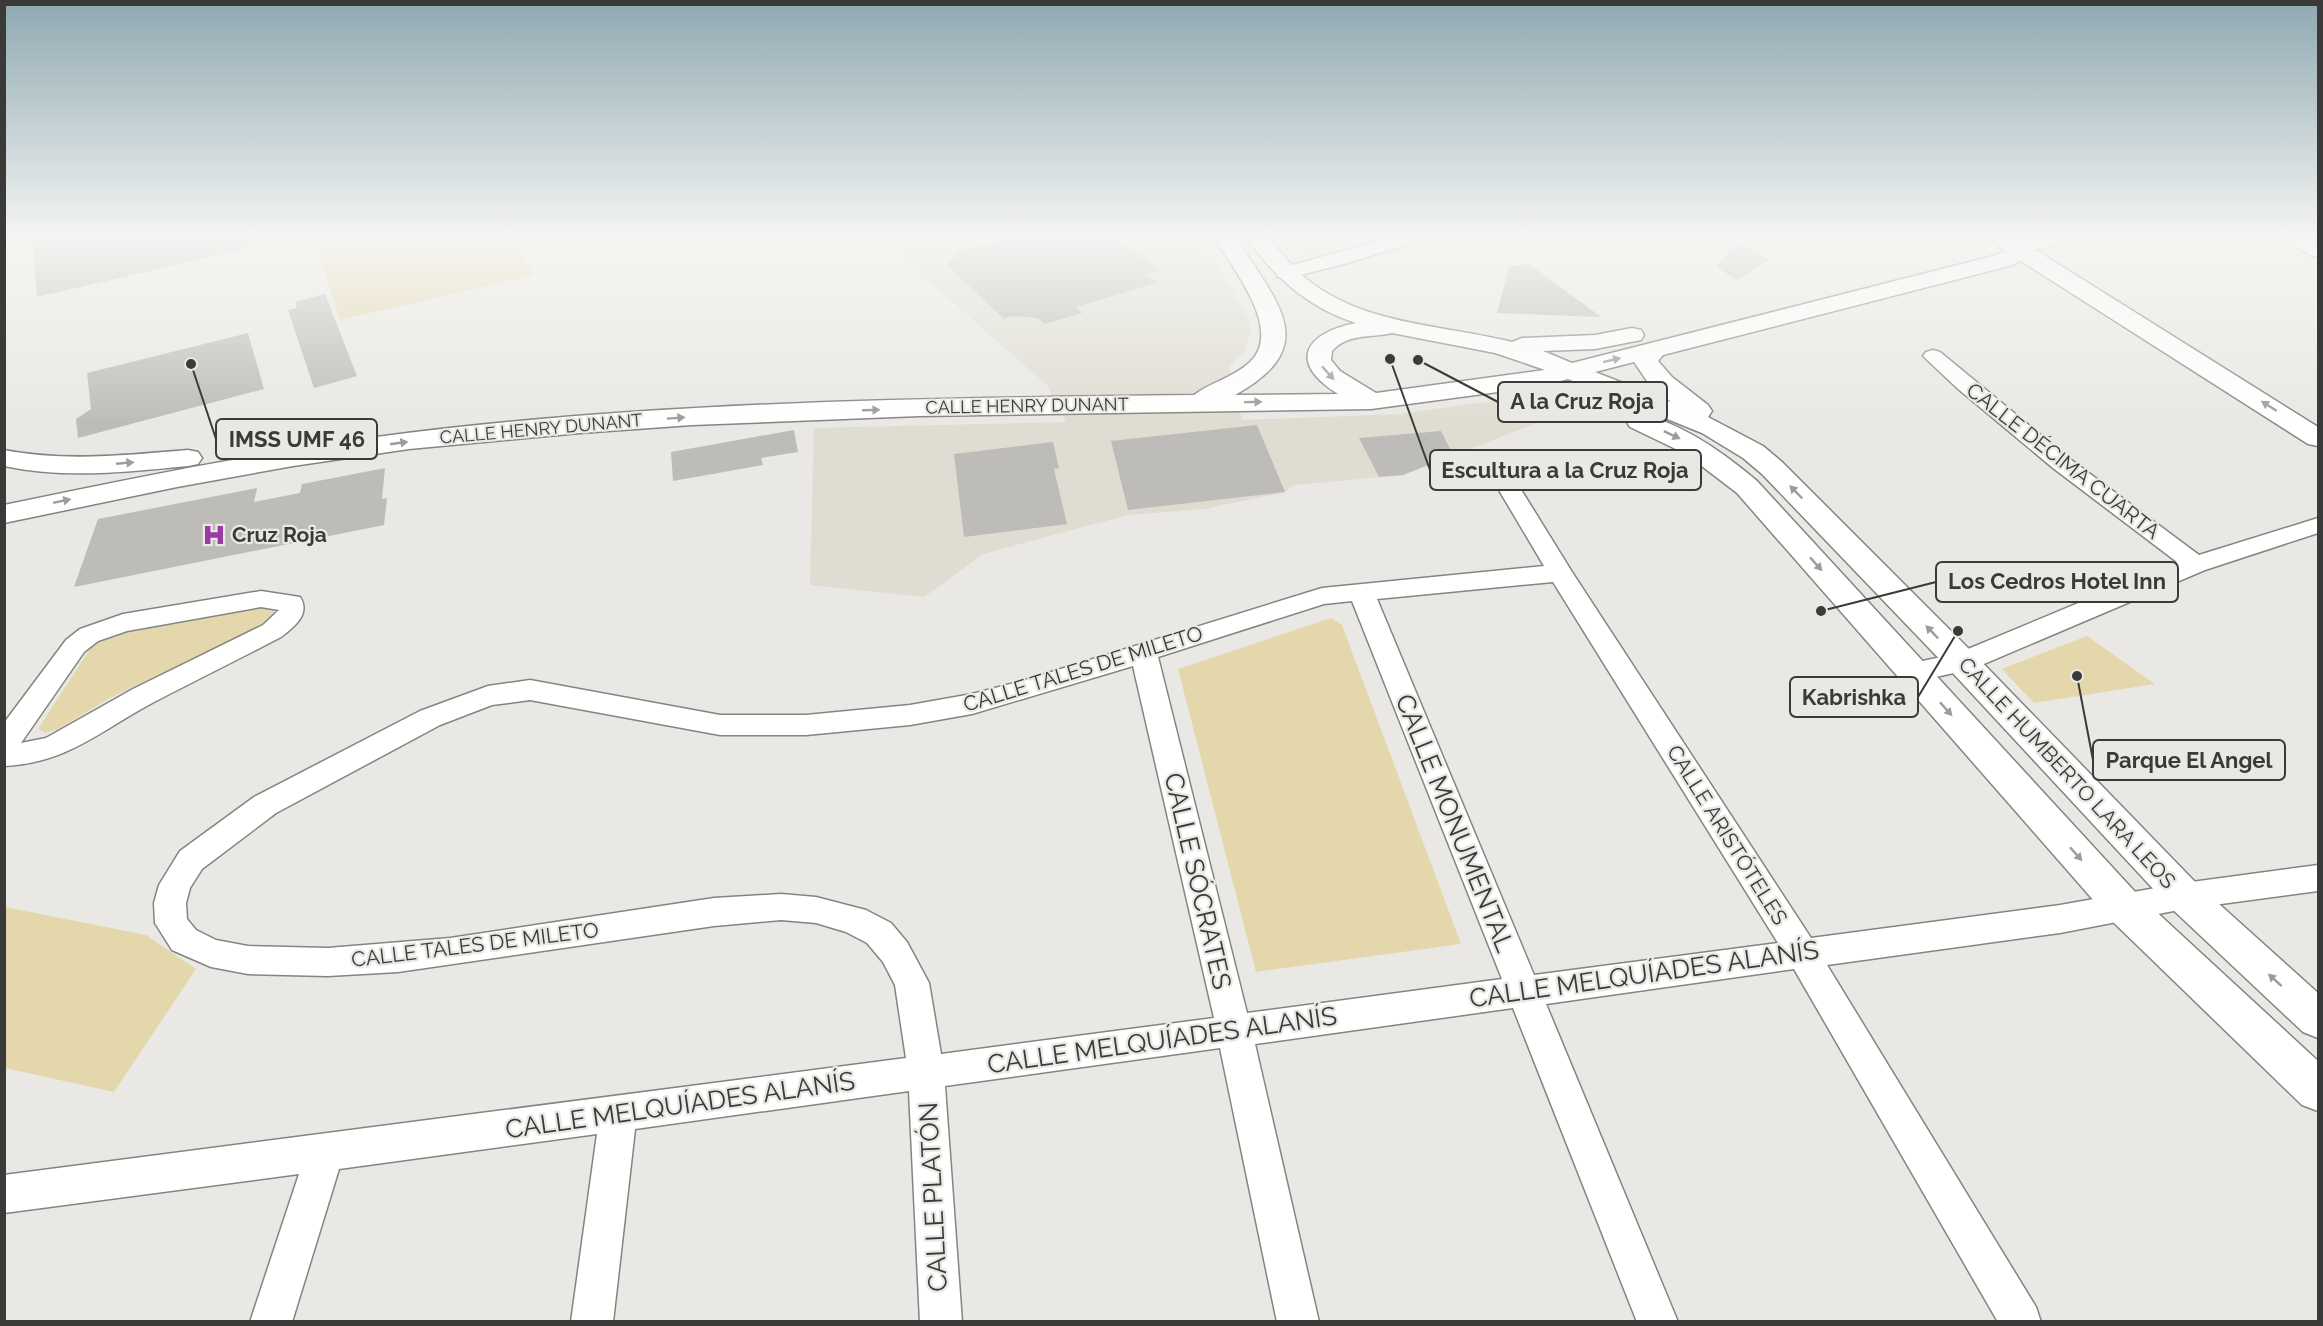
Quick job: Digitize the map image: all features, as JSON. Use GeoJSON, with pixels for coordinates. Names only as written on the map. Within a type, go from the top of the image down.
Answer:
{"type":"FeatureCollection","features":[{"type":"Feature","properties":{"kind":"main road"},"geometry":{"type":"LineString","coordinates":[[1194,403],[1225,391],[1250,375],[1271,352],[1275,338],[1268,310],[1261,299]]}},
{"type":"Feature","properties":{"kind":"main road","name":"CALLE HUMBERTO LARA LEOS"},"geometry":{"type":"LineString","coordinates":[[1322,299],[1389,327],[1497,344],[1557,374],[1711,427],[1753,452],[1772,468],[1962,662],[2184,896],[2319,1019]]}},
{"type":"Feature","properties":{"kind":"main road","name":"CALLE HENRY DUNANT"},"geometry":{"type":"LineString","coordinates":[[1497,344],[1573,344],[1636,334],[1785,299]]}},
{"type":"Feature","properties":{"kind":"main road","name":"CALLE HENRY DUNANT"},"geometry":{"type":"LineString","coordinates":[[4,514],[207,473],[463,435],[680,417],[859,410],[1371,401],[1425,395],[1557,374],[1852,299]]}},
{"type":"Feature","properties":{"kind":"main road"},"geometry":{"type":"LineString","coordinates":[[2102,299],[2319,438]]}},
{"type":"Feature","properties":{"kind":"main road"},"geometry":{"type":"LineString","coordinates":[[1371,401],[1342,386],[1327,374],[1320,363],[1321,350],[1329,340],[1343,334],[1389,327]]}},
{"type":"Feature","properties":{"kind":"main road"},"geometry":{"type":"LineString","coordinates":[[1654,349],[1646,361],[1649,367],[1701,413],[1711,427]]}},
{"type":"Feature","properties":{"kind":"main road","name":"CALLE HUMBERTO LARA LEOS"},"geometry":{"type":"LineString","coordinates":[[1557,374],[1550,385],[1672,435],[1717,460],[1747,487],[2123,906],[2319,1090]]}},
{"type":"Feature","properties":{"kind":"main road"},"geometry":{"type":"LineString","coordinates":[[4,458],[28,464],[66,466],[306,447],[330,453]]}},
{"type":"Feature","properties":{"kind":"street","name":"CALLE DÉCIMA CUARTA"},"geometry":{"type":"LineString","coordinates":[[1933,356],[2006,420],[2066,468],[2196,564]]}},
{"type":"Feature","properties":{"kind":"street","name":"CALLE ARISTÓTELES"},"geometry":{"type":"LineString","coordinates":[[1501,475],[1560,573],[1802,953],[2021,1322]]}},
{"type":"Feature","properties":{"kind":"street"},"geometry":{"type":"LineString","coordinates":[[1913,672],[1962,662],[2196,564],[2319,525]]}},
{"type":"Feature","properties":{"kind":"street","name":"CALLE TALES DE MILETO"},"geometry":{"type":"LineString","coordinates":[[926,1072],[912,983],[895,952],[879,933],[854,920],[816,910],[781,907],[714,912],[450,952],[328,962],[248,960],[211,953],[184,940],[171,923],[170,903],[175,885],[190,860],[265,805],[430,718],[488,696],[530,690],[720,725],[806,725],[910,715],[972,704],[1025,690],[1322,596],[1560,573]]}},
{"type":"Feature","properties":{"kind":"street","name":"CALLE MONUMENTAL"},"geometry":{"type":"LineString","coordinates":[[1361,591],[1658,1322]]}},
{"type":"Feature","properties":{"kind":"street"},"geometry":{"type":"LineString","coordinates":[[4,745],[75,646],[89,634],[123,623],[261,599],[291,603],[292,610],[286,620],[272,631],[143,696],[54,747],[27,754],[4,755]]}},
{"type":"Feature","properties":{"kind":"street","name":"CALLE SÓCRATES"},"geometry":{"type":"LineString","coordinates":[[1143,652],[1234,1030],[1298,1322]]}},
{"type":"Feature","properties":{"kind":"street","name":"CALLE MELQUÍADES ALANÍS"},"geometry":{"type":"LineString","coordinates":[[4,1194],[618,1114],[2060,919],[2184,896],[2319,878]]}},
{"type":"Feature","properties":{"kind":"street","name":"CALLE PLATÓN"},"geometry":{"type":"LineString","coordinates":[[926,1072],[941,1322]]}},
{"type":"Feature","properties":{"kind":"street"},"geometry":{"type":"LineString","coordinates":[[592,1322],[618,1114]]}},
{"type":"Feature","properties":{"kind":"street"},"geometry":{"type":"LineString","coordinates":[[271,1322],[325,1152]]}},
{"type":"Feature","properties":{"kind":"shaded area"},"geometry":{"type":"Polygon","coordinates":[[[333,299],[431,299],[340,320],[333,299]]]}},
{"type":"Feature","properties":{"kind":"shaded area"},"geometry":{"type":"Polygon","coordinates":[[[949,299],[1237,299],[1247,315],[1251,331],[1245,351],[1229,367],[1242,420],[1400,414],[1535,395],[1567,411],[1403,475],[1294,485],[1285,492],[1205,509],[1128,515],[983,554],[924,597],[810,585],[814,428],[1066,422],[1047,385],[949,299]]]}},
{"type":"Feature","properties":{"kind":"shaded area"},"geometry":{"type":"Polygon","coordinates":[[[268,606],[274,610],[271,618],[256,629],[110,698],[58,729],[45,733],[38,729],[92,646],[113,635],[268,606]]]}},
{"type":"Feature","properties":{"kind":"shaded area"},"geometry":{"type":"Polygon","coordinates":[[[1331,618],[1342,625],[1461,944],[1256,972],[1178,669],[1331,618]]]}},
{"type":"Feature","properties":{"kind":"shaded area"},"geometry":{"type":"Polygon","coordinates":[[[2087,636],[2155,684],[2034,703],[2002,669],[2087,636]]]}},
{"type":"Feature","properties":{"kind":"shaded area"},"geometry":{"type":"Polygon","coordinates":[[[5,907],[146,935],[196,969],[114,1092],[5,1068],[5,907]]]}},
{"type":"Feature","properties":{"kind":"building"},"geometry":{"type":"Polygon","coordinates":[[[307,299],[327,299],[357,376],[314,388],[288,310],[297,308],[295,302],[307,299]]]}},
{"type":"Feature","properties":{"kind":"building"},"geometry":{"type":"Polygon","coordinates":[[[983,299],[1103,299],[1076,307],[1082,313],[1045,324],[1038,318],[1012,316],[1004,319],[983,299]]]}},
{"type":"Feature","properties":{"kind":"building"},"geometry":{"type":"Polygon","coordinates":[[[1501,299],[1577,299],[1601,317],[1497,313],[1501,299]]]}},
{"type":"Feature","properties":{"kind":"building"},"geometry":{"type":"Polygon","coordinates":[[[248,333],[264,389],[78,438],[76,419],[91,409],[87,373],[248,333]]]}},
{"type":"Feature","properties":{"kind":"building"},"geometry":{"type":"Polygon","coordinates":[[[1257,425],[1285,492],[1128,510],[1111,441],[1257,425]]]}},
{"type":"Feature","properties":{"kind":"building"},"geometry":{"type":"Polygon","coordinates":[[[794,430],[798,452],[761,458],[763,465],[673,481],[671,452],[794,430]]]}},
{"type":"Feature","properties":{"kind":"building"},"geometry":{"type":"Polygon","coordinates":[[[1441,431],[1453,455],[1403,475],[1379,477],[1359,438],[1441,431]]]}},
{"type":"Feature","properties":{"kind":"building"},"geometry":{"type":"Polygon","coordinates":[[[1053,442],[1059,468],[1054,469],[1067,524],[964,537],[954,454],[1053,442]]]}},
{"type":"Feature","properties":{"kind":"building","name":"Cruz Roja"},"geometry":{"type":"Polygon","coordinates":[[[385,468],[382,499],[387,498],[384,525],[74,587],[98,519],[257,488],[254,502],[300,493],[302,484],[385,468]]]}},
{"type":"Feature","properties":{"kind":"place","name":"Escultura a la Cruz Roja"},"geometry":{"type":"Point","coordinates":[1390,359]}},
{"type":"Feature","properties":{"kind":"place","name":"A la Cruz Roja"},"geometry":{"type":"Point","coordinates":[1418,360]}},
{"type":"Feature","properties":{"kind":"place","name":"IMSS UMF 46"},"geometry":{"type":"Point","coordinates":[191,364]}},
{"type":"Feature","properties":{"kind":"place","name":"Cruz Roja"},"geometry":{"type":"Point","coordinates":[214,535]}},
{"type":"Feature","properties":{"kind":"place","name":"Los Cedros Hotel Inn"},"geometry":{"type":"Point","coordinates":[1821,611]}},
{"type":"Feature","properties":{"kind":"place","name":"Kabrishka"},"geometry":{"type":"Point","coordinates":[1958,631]}},
{"type":"Feature","properties":{"kind":"place","name":"Parque El Angel"},"geometry":{"type":"Point","coordinates":[2077,676]}}]}
